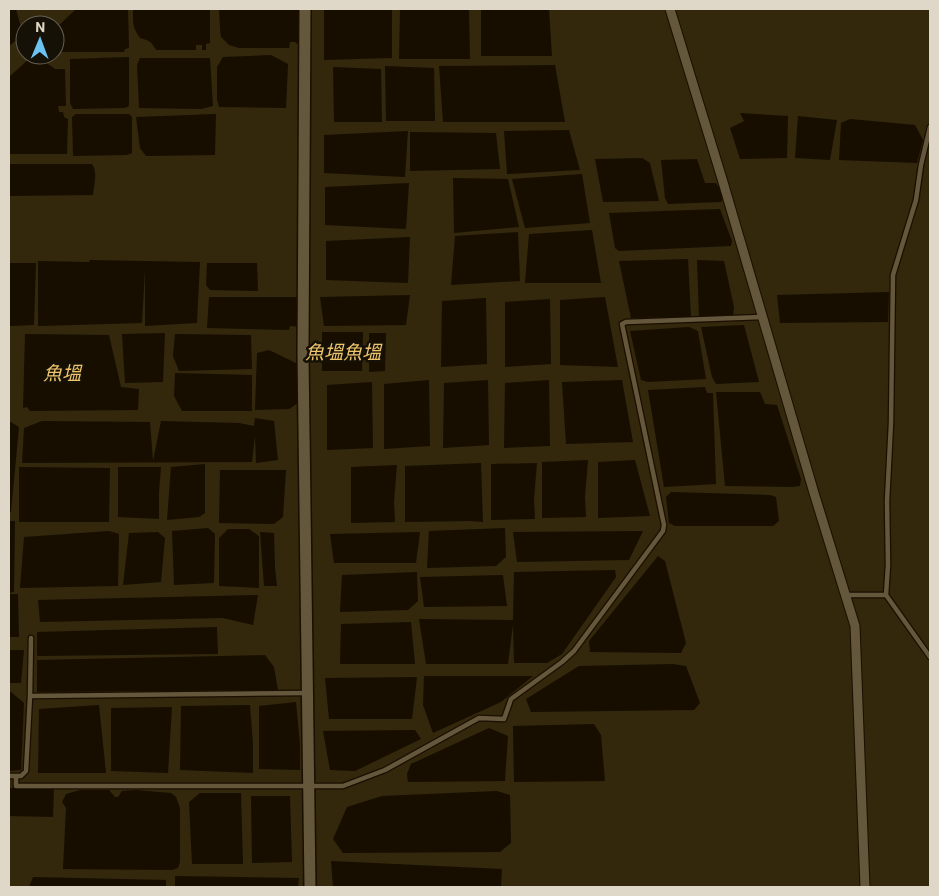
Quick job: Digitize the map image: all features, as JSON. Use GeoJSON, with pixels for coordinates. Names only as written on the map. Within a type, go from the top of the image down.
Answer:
{"type":"FeatureCollection","features":[{"type":"Feature","properties":{"kind":"street"},"geometry":{"type":"LineString","coordinates":[[305,9],[303,354],[310,887]]}},
{"type":"Feature","properties":{"kind":"street"},"geometry":{"type":"LineString","coordinates":[[670,9],[855,626],[864,887]]}},
{"type":"Feature","properties":{"kind":"lane"},"geometry":{"type":"LineString","coordinates":[[930,127],[921,165],[916,200],[894,275],[886,595],[930,657]]}},
{"type":"Feature","properties":{"kind":"lane"},"geometry":{"type":"LineString","coordinates":[[16,776],[16,786],[343,786],[385,770],[479,718],[504,720],[511,699],[574,651],[663,531],[664,525],[622,324],[626,322],[762,317]]}},
{"type":"Feature","properties":{"kind":"lane"},"geometry":{"type":"LineString","coordinates":[[846,596],[886,595]]}},
{"type":"Feature","properties":{"kind":"lane"},"geometry":{"type":"LineString","coordinates":[[9,776],[21,776],[26,771],[30,696],[30,638]]}},
{"type":"Feature","properties":{"kind":"lane"},"geometry":{"type":"LineString","coordinates":[[30,696],[308,693]]}},
{"type":"Feature","properties":{"kind":"water"},"geometry":{"type":"Polygon","coordinates":[[[9,9],[16,9],[18,15],[15,15],[15,41],[9,46],[9,9]]]}},
{"type":"Feature","properties":{"kind":"water"},"geometry":{"type":"Polygon","coordinates":[[[76,9],[128,9],[129,48],[125,49],[124,52],[65,52],[65,19],[76,9]]]}},
{"type":"Feature","properties":{"kind":"water"},"geometry":{"type":"Polygon","coordinates":[[[133,9],[210,9],[210,43],[206,44],[206,50],[202,50],[202,45],[196,45],[196,50],[156,50],[150,42],[140,38],[137,34],[134,25],[133,9]]]}},
{"type":"Feature","properties":{"kind":"water"},"geometry":{"type":"Polygon","coordinates":[[[219,9],[299,9],[300,43],[290,42],[289,48],[239,48],[229,45],[221,37],[219,9]]]}},
{"type":"Feature","properties":{"kind":"water"},"geometry":{"type":"Polygon","coordinates":[[[324,9],[392,9],[392,58],[324,60],[324,9]]]}},
{"type":"Feature","properties":{"kind":"water"},"geometry":{"type":"Polygon","coordinates":[[[400,9],[469,9],[470,59],[399,59],[400,9]]]}},
{"type":"Feature","properties":{"kind":"water"},"geometry":{"type":"Polygon","coordinates":[[[481,9],[549,9],[552,56],[481,56],[481,9]]]}},
{"type":"Feature","properties":{"kind":"water"},"geometry":{"type":"Polygon","coordinates":[[[271,55],[288,64],[286,108],[219,107],[217,99],[217,67],[223,57],[271,55]]]}},
{"type":"Feature","properties":{"kind":"water"},"geometry":{"type":"Polygon","coordinates":[[[129,57],[129,106],[125,108],[73,109],[70,103],[70,59],[129,57]]]}},
{"type":"Feature","properties":{"kind":"water"},"geometry":{"type":"Polygon","coordinates":[[[140,58],[210,58],[213,106],[201,109],[139,108],[137,65],[140,58]]]}},
{"type":"Feature","properties":{"kind":"water"},"geometry":{"type":"Polygon","coordinates":[[[22,65],[49,65],[55,69],[65,69],[66,106],[58,106],[59,112],[63,112],[64,117],[68,119],[67,154],[9,154],[9,77],[22,65]]]}},
{"type":"Feature","properties":{"kind":"water"},"geometry":{"type":"Polygon","coordinates":[[[555,65],[565,122],[443,122],[439,66],[555,65]]]}},
{"type":"Feature","properties":{"kind":"water"},"geometry":{"type":"Polygon","coordinates":[[[385,66],[434,68],[435,121],[386,121],[385,66]]]}},
{"type":"Feature","properties":{"kind":"water"},"geometry":{"type":"Polygon","coordinates":[[[333,67],[381,69],[382,122],[334,122],[333,67]]]}},
{"type":"Feature","properties":{"kind":"water"},"geometry":{"type":"Polygon","coordinates":[[[740,113],[788,116],[787,158],[740,159],[730,128],[744,121],[740,113]]]}},
{"type":"Feature","properties":{"kind":"water"},"geometry":{"type":"Polygon","coordinates":[[[76,114],[129,114],[132,117],[132,153],[127,155],[73,156],[72,117],[76,114]]]}},
{"type":"Feature","properties":{"kind":"water"},"geometry":{"type":"Polygon","coordinates":[[[216,114],[215,155],[146,156],[140,148],[136,117],[216,114]]]}},
{"type":"Feature","properties":{"kind":"water"},"geometry":{"type":"Polygon","coordinates":[[[798,116],[837,120],[830,160],[795,158],[798,116]]]}},
{"type":"Feature","properties":{"kind":"water"},"geometry":{"type":"Polygon","coordinates":[[[850,119],[915,125],[923,140],[917,163],[839,160],[841,123],[850,119]]]}},
{"type":"Feature","properties":{"kind":"water"},"geometry":{"type":"Polygon","coordinates":[[[569,130],[580,170],[507,174],[504,131],[569,130]]]}},
{"type":"Feature","properties":{"kind":"water"},"geometry":{"type":"Polygon","coordinates":[[[408,131],[405,177],[324,173],[324,135],[408,131]]]}},
{"type":"Feature","properties":{"kind":"water"},"geometry":{"type":"Polygon","coordinates":[[[410,132],[496,133],[500,169],[410,171],[410,132]]]}},
{"type":"Feature","properties":{"kind":"water"},"geometry":{"type":"Polygon","coordinates":[[[642,158],[650,163],[659,201],[603,202],[595,159],[642,158]]]}},
{"type":"Feature","properties":{"kind":"water"},"geometry":{"type":"Polygon","coordinates":[[[697,159],[705,183],[716,183],[724,196],[721,202],[668,204],[665,198],[661,160],[697,159]]]}},
{"type":"Feature","properties":{"kind":"water"},"geometry":{"type":"Polygon","coordinates":[[[9,164],[92,164],[95,175],[93,195],[9,196],[9,164]]]}},
{"type":"Feature","properties":{"kind":"water"},"geometry":{"type":"Polygon","coordinates":[[[582,174],[590,223],[525,228],[512,179],[582,174]]]}},
{"type":"Feature","properties":{"kind":"water"},"geometry":{"type":"Polygon","coordinates":[[[453,178],[508,179],[519,227],[454,233],[453,178]]]}},
{"type":"Feature","properties":{"kind":"water"},"geometry":{"type":"Polygon","coordinates":[[[409,183],[406,229],[325,225],[325,187],[409,183]]]}},
{"type":"Feature","properties":{"kind":"water"},"geometry":{"type":"Polygon","coordinates":[[[720,209],[732,241],[731,246],[619,251],[615,248],[609,213],[720,209]]]}},
{"type":"Feature","properties":{"kind":"water"},"geometry":{"type":"Polygon","coordinates":[[[592,230],[601,283],[525,283],[529,234],[592,230]]]}},
{"type":"Feature","properties":{"kind":"water"},"geometry":{"type":"Polygon","coordinates":[[[518,232],[520,281],[451,285],[455,236],[518,232]]]}},
{"type":"Feature","properties":{"kind":"water"},"geometry":{"type":"Polygon","coordinates":[[[410,237],[408,283],[326,280],[326,241],[410,237]]]}},
{"type":"Feature","properties":{"kind":"water"},"geometry":{"type":"Polygon","coordinates":[[[688,259],[691,317],[631,318],[619,261],[688,259]]]}},
{"type":"Feature","properties":{"kind":"water"},"geometry":{"type":"Polygon","coordinates":[[[90,260],[200,262],[197,323],[145,326],[145,270],[142,323],[38,326],[38,261],[89,262],[90,260]]]}},
{"type":"Feature","properties":{"kind":"water"},"geometry":{"type":"Polygon","coordinates":[[[697,260],[724,261],[734,307],[733,317],[699,317],[697,260]]]}},
{"type":"Feature","properties":{"kind":"water","name":"魚塭"},"geometry":{"type":"Polygon","coordinates":[[[9,263],[36,263],[34,325],[9,326],[9,263]]]}},
{"type":"Feature","properties":{"kind":"water"},"geometry":{"type":"Polygon","coordinates":[[[207,263],[257,263],[258,291],[210,290],[206,285],[207,263]]]}},
{"type":"Feature","properties":{"kind":"water"},"geometry":{"type":"Polygon","coordinates":[[[889,292],[888,322],[780,323],[777,295],[889,292]]]}},
{"type":"Feature","properties":{"kind":"water"},"geometry":{"type":"Polygon","coordinates":[[[410,295],[406,325],[324,326],[320,297],[410,295]]]}},
{"type":"Feature","properties":{"kind":"water"},"geometry":{"type":"Polygon","coordinates":[[[209,297],[301,297],[301,327],[290,326],[289,330],[207,328],[209,297]]]}},
{"type":"Feature","properties":{"kind":"water"},"geometry":{"type":"Polygon","coordinates":[[[605,297],[618,367],[560,365],[560,300],[605,297]]]}},
{"type":"Feature","properties":{"kind":"water"},"geometry":{"type":"Polygon","coordinates":[[[486,298],[487,364],[441,367],[442,301],[486,298]]]}},
{"type":"Feature","properties":{"kind":"water"},"geometry":{"type":"Polygon","coordinates":[[[550,299],[551,364],[505,367],[505,302],[550,299]]]}},
{"type":"Feature","properties":{"kind":"water"},"geometry":{"type":"Polygon","coordinates":[[[744,325],[759,382],[716,384],[712,377],[701,327],[744,325]]]}},
{"type":"Feature","properties":{"kind":"water"},"geometry":{"type":"Polygon","coordinates":[[[689,327],[698,331],[706,379],[648,382],[641,380],[630,331],[689,327]]]}},
{"type":"Feature","properties":{"kind":"water","name":"魚塭魚塭"},"geometry":{"type":"Polygon","coordinates":[[[322,332],[363,332],[362,371],[322,371],[322,332]]]}},
{"type":"Feature","properties":{"kind":"water","name":"魚塭"},"geometry":{"type":"Polygon","coordinates":[[[165,333],[163,382],[125,383],[122,334],[165,333]]]}},
{"type":"Feature","properties":{"kind":"water"},"geometry":{"type":"Polygon","coordinates":[[[369,333],[386,333],[385,371],[369,372],[369,333]]]}},
{"type":"Feature","properties":{"kind":"water","name":"魚塭"},"geometry":{"type":"Polygon","coordinates":[[[25,334],[109,335],[121,387],[139,389],[138,410],[30,411],[27,407],[23,408],[25,334]]]}},
{"type":"Feature","properties":{"kind":"water"},"geometry":{"type":"Polygon","coordinates":[[[175,334],[251,335],[252,369],[179,371],[173,356],[175,334]]]}},
{"type":"Feature","properties":{"kind":"water"},"geometry":{"type":"Polygon","coordinates":[[[269,350],[300,365],[301,401],[289,409],[255,410],[257,353],[269,350]]]}},
{"type":"Feature","properties":{"kind":"water"},"geometry":{"type":"Polygon","coordinates":[[[175,373],[252,375],[252,411],[182,411],[174,396],[175,373]]]}},
{"type":"Feature","properties":{"kind":"water"},"geometry":{"type":"Polygon","coordinates":[[[429,380],[430,446],[384,449],[384,384],[429,380]]]}},
{"type":"Feature","properties":{"kind":"water"},"geometry":{"type":"Polygon","coordinates":[[[488,380],[489,445],[443,448],[444,383],[488,380]]]}},
{"type":"Feature","properties":{"kind":"water"},"geometry":{"type":"Polygon","coordinates":[[[549,380],[550,446],[504,448],[505,383],[549,380]]]}},
{"type":"Feature","properties":{"kind":"water"},"geometry":{"type":"Polygon","coordinates":[[[622,380],[633,442],[566,444],[562,382],[622,380]]]}},
{"type":"Feature","properties":{"kind":"water"},"geometry":{"type":"Polygon","coordinates":[[[372,382],[373,448],[327,450],[327,385],[372,382]]]}},
{"type":"Feature","properties":{"kind":"water"},"geometry":{"type":"Polygon","coordinates":[[[705,387],[707,393],[713,393],[716,484],[664,487],[648,390],[705,387]]]}},
{"type":"Feature","properties":{"kind":"water"},"geometry":{"type":"Polygon","coordinates":[[[716,392],[760,392],[765,404],[777,405],[801,479],[800,486],[725,486],[716,392]]]}},
{"type":"Feature","properties":{"kind":"water"},"geometry":{"type":"Polygon","coordinates":[[[255,418],[274,421],[278,460],[256,463],[255,436],[252,462],[22,463],[24,428],[42,421],[150,422],[153,461],[161,421],[239,423],[254,426],[255,418]]]}},
{"type":"Feature","properties":{"kind":"water"},"geometry":{"type":"Polygon","coordinates":[[[9,421],[19,427],[11,512],[9,512],[9,421]]]}},
{"type":"Feature","properties":{"kind":"water"},"geometry":{"type":"Polygon","coordinates":[[[588,460],[585,497],[586,517],[542,518],[542,462],[588,460]]]}},
{"type":"Feature","properties":{"kind":"water"},"geometry":{"type":"Polygon","coordinates":[[[635,460],[650,516],[598,518],[598,462],[635,460]]]}},
{"type":"Feature","properties":{"kind":"water"},"geometry":{"type":"Polygon","coordinates":[[[481,463],[483,522],[405,522],[405,466],[481,463]]]}},
{"type":"Feature","properties":{"kind":"water"},"geometry":{"type":"Polygon","coordinates":[[[537,463],[534,499],[535,519],[491,520],[491,464],[537,463]]]}},
{"type":"Feature","properties":{"kind":"water"},"geometry":{"type":"Polygon","coordinates":[[[205,464],[205,513],[199,517],[167,520],[171,467],[205,464]]]}},
{"type":"Feature","properties":{"kind":"water"},"geometry":{"type":"Polygon","coordinates":[[[397,465],[394,502],[395,522],[351,523],[351,467],[397,465]]]}},
{"type":"Feature","properties":{"kind":"water"},"geometry":{"type":"Polygon","coordinates":[[[19,467],[110,468],[109,522],[19,522],[19,467]]]}},
{"type":"Feature","properties":{"kind":"water"},"geometry":{"type":"Polygon","coordinates":[[[118,467],[161,467],[159,519],[118,517],[118,467]]]}},
{"type":"Feature","properties":{"kind":"water"},"geometry":{"type":"Polygon","coordinates":[[[220,470],[286,470],[283,517],[274,524],[219,523],[220,470]]]}},
{"type":"Feature","properties":{"kind":"water"},"geometry":{"type":"Polygon","coordinates":[[[671,492],[770,495],[776,497],[779,521],[773,526],[675,526],[669,523],[666,497],[671,492]]]}},
{"type":"Feature","properties":{"kind":"water"},"geometry":{"type":"Polygon","coordinates":[[[9,521],[15,521],[14,592],[9,593],[9,521]]]}},
{"type":"Feature","properties":{"kind":"water"},"geometry":{"type":"Polygon","coordinates":[[[208,528],[215,534],[214,583],[174,585],[172,531],[208,528]]]}},
{"type":"Feature","properties":{"kind":"water"},"geometry":{"type":"Polygon","coordinates":[[[505,528],[506,557],[496,566],[427,568],[429,531],[505,528]]]}},
{"type":"Feature","properties":{"kind":"water"},"geometry":{"type":"Polygon","coordinates":[[[228,529],[249,529],[259,536],[259,588],[219,586],[219,538],[228,529]]]}},
{"type":"Feature","properties":{"kind":"water"},"geometry":{"type":"Polygon","coordinates":[[[109,531],[119,534],[118,586],[20,588],[24,537],[109,531]]]}},
{"type":"Feature","properties":{"kind":"water"},"geometry":{"type":"Polygon","coordinates":[[[643,531],[629,560],[517,562],[513,532],[643,531]]]}},
{"type":"Feature","properties":{"kind":"water"},"geometry":{"type":"Polygon","coordinates":[[[158,532],[165,538],[161,582],[123,585],[129,533],[158,532]]]}},
{"type":"Feature","properties":{"kind":"water"},"geometry":{"type":"Polygon","coordinates":[[[260,532],[274,533],[277,586],[264,586],[260,532]]]}},
{"type":"Feature","properties":{"kind":"water"},"geometry":{"type":"Polygon","coordinates":[[[420,532],[416,563],[334,563],[330,534],[420,532]]]}},
{"type":"Feature","properties":{"kind":"water"},"geometry":{"type":"Polygon","coordinates":[[[658,556],[665,561],[686,643],[681,653],[590,652],[589,641],[658,556]]]}},
{"type":"Feature","properties":{"kind":"water"},"geometry":{"type":"Polygon","coordinates":[[[615,570],[616,577],[562,654],[547,663],[514,663],[513,624],[508,664],[426,664],[419,619],[513,620],[514,572],[615,570]]]}},
{"type":"Feature","properties":{"kind":"water"},"geometry":{"type":"Polygon","coordinates":[[[417,572],[418,601],[408,610],[340,612],[342,575],[417,572]]]}},
{"type":"Feature","properties":{"kind":"water"},"geometry":{"type":"Polygon","coordinates":[[[503,575],[507,606],[424,607],[420,577],[503,575]]]}},
{"type":"Feature","properties":{"kind":"water"},"geometry":{"type":"Polygon","coordinates":[[[9,594],[18,594],[19,637],[9,637],[9,594]]]}},
{"type":"Feature","properties":{"kind":"water"},"geometry":{"type":"Polygon","coordinates":[[[258,595],[253,625],[223,618],[40,622],[38,600],[258,595]]]}},
{"type":"Feature","properties":{"kind":"water"},"geometry":{"type":"Polygon","coordinates":[[[411,622],[415,664],[340,664],[341,624],[411,622]]]}},
{"type":"Feature","properties":{"kind":"water"},"geometry":{"type":"Polygon","coordinates":[[[217,627],[218,654],[37,656],[37,632],[217,627]]]}},
{"type":"Feature","properties":{"kind":"water"},"geometry":{"type":"Polygon","coordinates":[[[9,650],[24,650],[21,683],[9,683],[9,650]]]}},
{"type":"Feature","properties":{"kind":"water"},"geometry":{"type":"Polygon","coordinates":[[[265,655],[274,667],[278,690],[37,692],[37,660],[265,655]]]}},
{"type":"Feature","properties":{"kind":"water"},"geometry":{"type":"Polygon","coordinates":[[[673,664],[686,666],[700,703],[694,710],[531,712],[526,699],[579,666],[673,664]]]}},
{"type":"Feature","properties":{"kind":"water"},"geometry":{"type":"Polygon","coordinates":[[[424,676],[533,676],[501,702],[433,733],[423,705],[424,676]]]}},
{"type":"Feature","properties":{"kind":"water"},"geometry":{"type":"Polygon","coordinates":[[[417,677],[412,719],[329,719],[325,678],[417,677]]]}},
{"type":"Feature","properties":{"kind":"water"},"geometry":{"type":"Polygon","coordinates":[[[9,692],[24,703],[21,770],[9,771],[9,692]]]}},
{"type":"Feature","properties":{"kind":"water"},"geometry":{"type":"Polygon","coordinates":[[[296,702],[300,744],[300,770],[259,769],[259,706],[296,702]]]}},
{"type":"Feature","properties":{"kind":"water"},"geometry":{"type":"Polygon","coordinates":[[[99,705],[106,773],[38,773],[39,709],[99,705]]]}},
{"type":"Feature","properties":{"kind":"water"},"geometry":{"type":"Polygon","coordinates":[[[250,705],[253,773],[180,770],[181,706],[250,705]]]}},
{"type":"Feature","properties":{"kind":"water"},"geometry":{"type":"Polygon","coordinates":[[[172,707],[168,773],[111,771],[111,708],[172,707]]]}},
{"type":"Feature","properties":{"kind":"water"},"geometry":{"type":"Polygon","coordinates":[[[594,724],[601,735],[605,781],[514,782],[513,726],[594,724]]]}},
{"type":"Feature","properties":{"kind":"water"},"geometry":{"type":"Polygon","coordinates":[[[489,728],[508,736],[505,781],[408,782],[407,774],[411,764],[489,728]]]}},
{"type":"Feature","properties":{"kind":"water"},"geometry":{"type":"Polygon","coordinates":[[[415,730],[421,739],[355,771],[330,770],[323,731],[415,730]]]}},
{"type":"Feature","properties":{"kind":"water"},"geometry":{"type":"Polygon","coordinates":[[[54,787],[53,817],[9,816],[9,788],[54,787]]]}},
{"type":"Feature","properties":{"kind":"water"},"geometry":{"type":"Polygon","coordinates":[[[80,790],[109,790],[115,797],[118,797],[122,791],[136,790],[171,793],[176,797],[180,808],[180,862],[178,868],[172,870],[63,869],[66,808],[62,802],[66,794],[80,790]]]}},
{"type":"Feature","properties":{"kind":"water"},"geometry":{"type":"Polygon","coordinates":[[[497,791],[510,795],[511,843],[500,852],[343,853],[333,839],[347,807],[382,796],[497,791]]]}},
{"type":"Feature","properties":{"kind":"water"},"geometry":{"type":"Polygon","coordinates":[[[200,793],[241,793],[243,864],[192,864],[189,802],[200,793]]]}},
{"type":"Feature","properties":{"kind":"water"},"geometry":{"type":"Polygon","coordinates":[[[251,796],[290,796],[292,862],[252,863],[251,796]]]}},
{"type":"Feature","properties":{"kind":"water"},"geometry":{"type":"Polygon","coordinates":[[[331,861],[502,869],[501,887],[333,887],[331,861]]]}},
{"type":"Feature","properties":{"kind":"water"},"geometry":{"type":"Polygon","coordinates":[[[175,876],[299,878],[298,887],[175,887],[175,876]]]}},
{"type":"Feature","properties":{"kind":"water"},"geometry":{"type":"Polygon","coordinates":[[[33,877],[166,880],[166,887],[29,887],[33,877]]]}}]}
